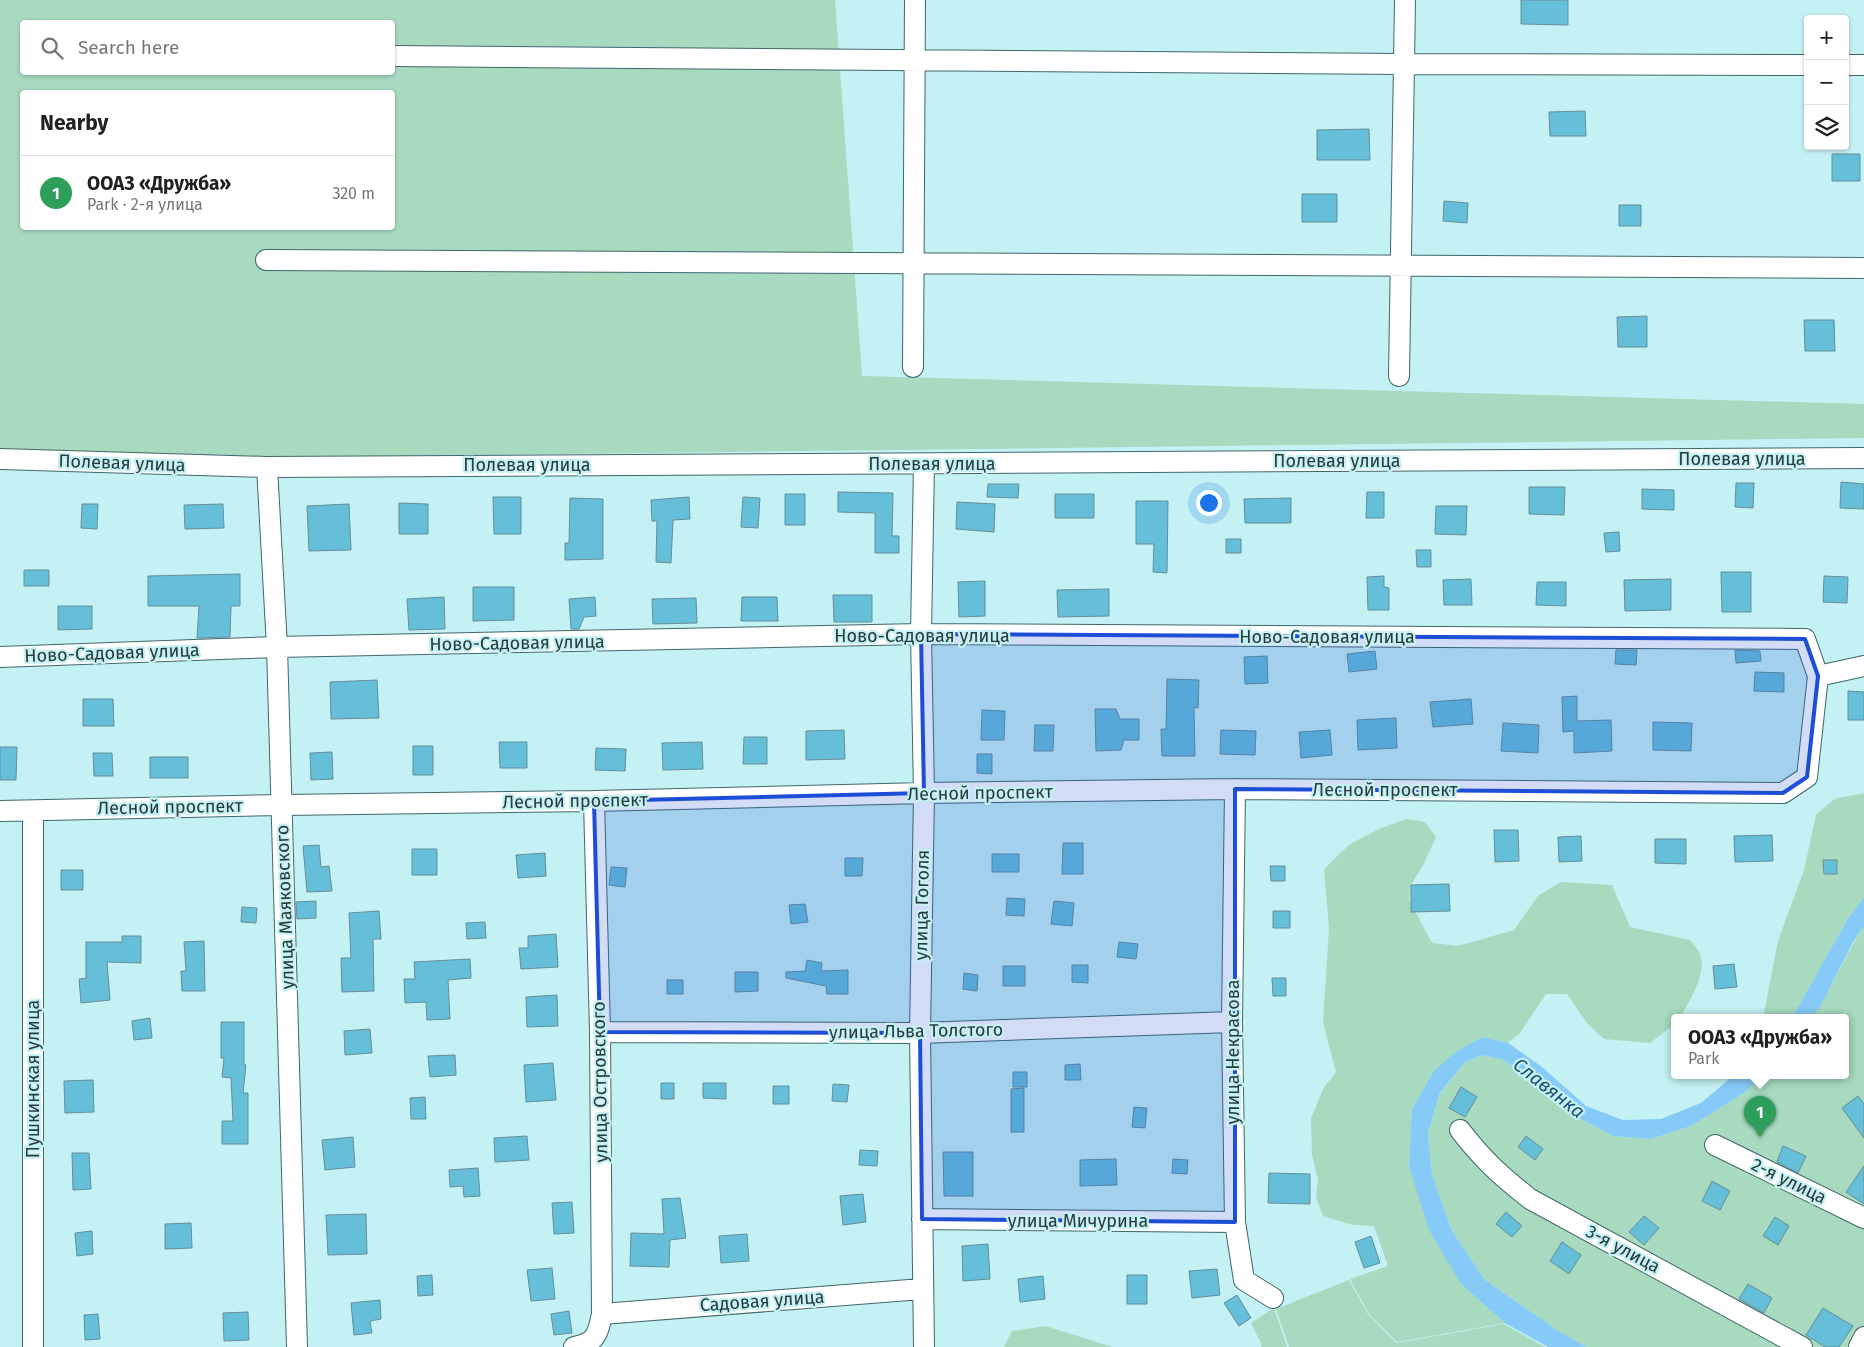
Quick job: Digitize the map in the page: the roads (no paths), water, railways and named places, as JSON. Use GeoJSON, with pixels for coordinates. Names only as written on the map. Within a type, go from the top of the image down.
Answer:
{"type":"FeatureCollection","features":[{"type":"Feature","properties":{"kind":"street"},"geometry":{"type":"LineString","coordinates":[[913,368],[915,0]]}},
{"type":"Feature","properties":{"kind":"street"},"geometry":{"type":"LineString","coordinates":[[1399,376],[1405,0]]}},
{"type":"Feature","properties":{"kind":"street"},"geometry":{"type":"LineString","coordinates":[[395,56],[1804,66]]}},
{"type":"Feature","properties":{"kind":"street"},"geometry":{"type":"LineString","coordinates":[[1849,65],[1864,65]]}},
{"type":"Feature","properties":{"kind":"street"},"geometry":{"type":"LineString","coordinates":[[266,260],[914,263],[1402,268],[1864,268]]}},
{"type":"Feature","properties":{"kind":"street","name":"Полевая улица"},"geometry":{"type":"LineString","coordinates":[[0,459],[267,467],[1864,458]]}},
{"type":"Feature","properties":{"kind":"street","name":"улица Гоголя"},"geometry":{"type":"LineString","coordinates":[[924,464],[921,634],[924,793],[920,1033],[924,1347]]}},
{"type":"Feature","properties":{"kind":"street","name":"улица Маяковского"},"geometry":{"type":"LineString","coordinates":[[267,467],[278,648],[297,1347]]}},
{"type":"Feature","properties":{"kind":"street","name":"Ново-Садовая улица"},"geometry":{"type":"LineString","coordinates":[[0,657],[278,648],[921,634],[1805,639],[1818,676]]}},
{"type":"Feature","properties":{"kind":"street"},"geometry":{"type":"LineString","coordinates":[[1818,676],[1864,666]]}},
{"type":"Feature","properties":{"kind":"street","name":"Лесной проспект"},"geometry":{"type":"LineString","coordinates":[[0,811],[282,804],[594,801],[924,793],[1235,789],[1783,793],[1807,777],[1818,676]]}},
{"type":"Feature","properties":{"kind":"street","name":"улица Некрасова"},"geometry":{"type":"LineString","coordinates":[[1235,789],[1232,1022],[1235,1222],[1244,1280],[1273,1298]]}},
{"type":"Feature","properties":{"kind":"street","name":"улица Островского"},"geometry":{"type":"LineString","coordinates":[[574,1347],[586,1345],[597,1334],[602,1314],[600,1032],[594,801]]}},
{"type":"Feature","properties":{"kind":"street","name":"Пушкинская улица"},"geometry":{"type":"LineString","coordinates":[[32,1347],[33,811]]}},
{"type":"Feature","properties":{"kind":"street","name":"улица Льва Толстого"},"geometry":{"type":"LineString","coordinates":[[600,1032],[920,1033],[1232,1022]]}},
{"type":"Feature","properties":{"kind":"street","name":"3-я улица"},"geometry":{"type":"LineString","coordinates":[[1460,1130],[1500,1176],[1530,1199],[1802,1347]]}},
{"type":"Feature","properties":{"kind":"street","name":"2-я улица"},"geometry":{"type":"LineString","coordinates":[[1715,1145],[1864,1218]]}},
{"type":"Feature","properties":{"kind":"street","name":"улица Мичурина"},"geometry":{"type":"LineString","coordinates":[[922,1220],[1235,1222]]}},
{"type":"Feature","properties":{"kind":"street","name":"Садовая улица"},"geometry":{"type":"LineString","coordinates":[[602,1314],[922,1289]]}},
{"type":"Feature","properties":{"kind":"street"},"geometry":{"type":"LineString","coordinates":[[1859,1347],[1864,1337]]}},
{"type":"Feature","properties":{"kind":"water"},"geometry":{"type":"Polygon","coordinates":[[[1864,897],[1864,926],[1853,942],[1822,1003],[1814,1014],[1794,1014],[1847,920],[1864,897]]]}},
{"type":"Feature","properties":{"kind":"water","name":"Славянка"},"geometry":{"type":"Polygon","coordinates":[[[1483,1037],[1508,1043],[1542,1067],[1586,1106],[1623,1120],[1661,1119],[1701,1103],[1729,1079],[1758,1079],[1744,1093],[1691,1126],[1651,1139],[1613,1136],[1577,1117],[1504,1060],[1482,1055],[1465,1062],[1440,1093],[1428,1133],[1432,1175],[1452,1231],[1485,1280],[1557,1330],[1586,1347],[1548,1347],[1505,1323],[1461,1284],[1429,1230],[1409,1166],[1412,1109],[1433,1072],[1457,1051],[1483,1037]]]}},
{"type":"Feature","properties":{"kind":"place","name":"ООАЗ «Дружба»"},"geometry":{"type":"Point","coordinates":[1760,1137]}}]}
